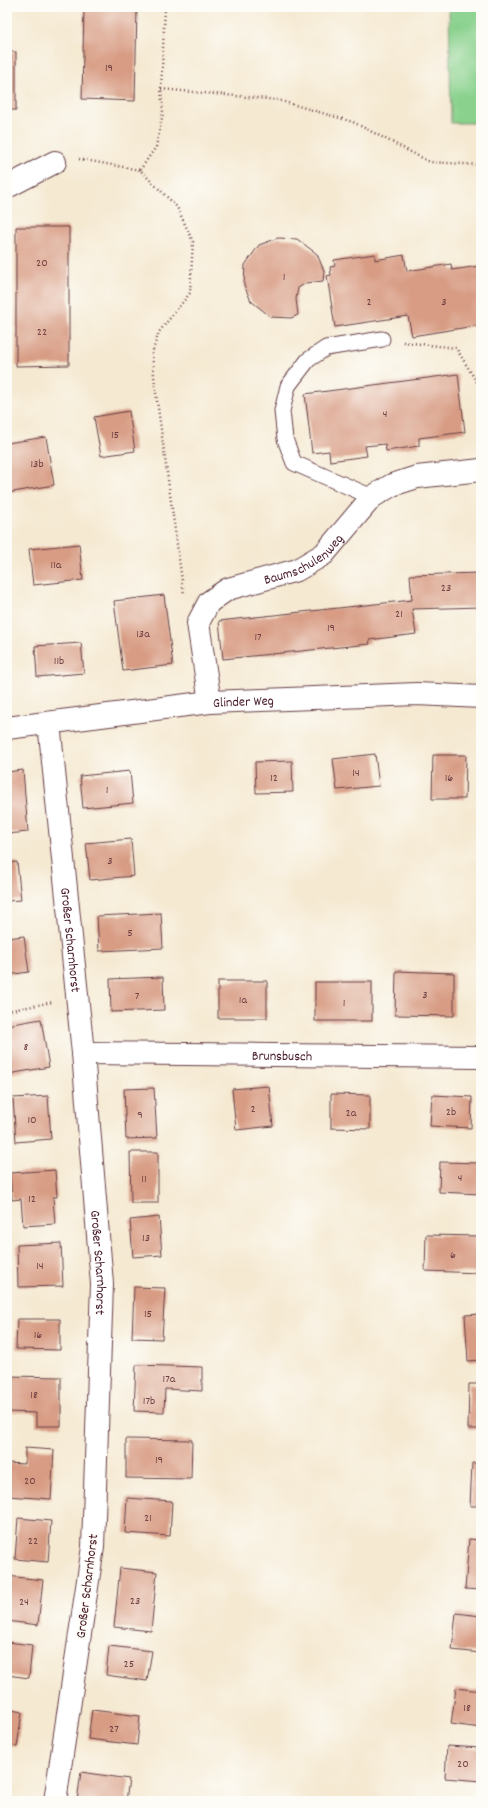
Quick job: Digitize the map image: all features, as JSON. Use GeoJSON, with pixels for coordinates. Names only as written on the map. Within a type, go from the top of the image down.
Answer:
{"type":"FeatureCollection","features":[{"type":"Feature","properties":{"kind":"street"},"geometry":{"type":"LineString","coordinates":[[7,187],[55,162]]}},
{"type":"Feature","properties":{"kind":"street","name":"Baumschulenweg"},"geometry":{"type":"LineString","coordinates":[[198,623],[209,602],[228,589],[297,570],[324,554],[372,497],[392,485],[417,478],[481,470]]}},
{"type":"Feature","properties":{"kind":"street"},"geometry":{"type":"LineString","coordinates":[[198,623],[210,702]]}},
{"type":"Feature","properties":{"kind":"street","name":"Glinder Weg"},"geometry":{"type":"LineString","coordinates":[[7,728],[210,702],[417,694],[481,697]]}},
{"type":"Feature","properties":{"kind":"street","name":"Großer Scharnhorst"},"geometry":{"type":"LineString","coordinates":[[49,723],[83,1053],[102,1284],[93,1547],[55,1801]]}},
{"type":"Feature","properties":{"kind":"street","name":"Brunsbusch"},"geometry":{"type":"LineString","coordinates":[[83,1053],[481,1058]]}},
{"type":"Feature","properties":{"kind":"lane"},"geometry":{"type":"LineString","coordinates":[[372,497],[294,463],[285,439],[282,411],[288,386],[308,360],[326,348],[382,339]]}},
{"type":"Feature","properties":{"kind":"path"},"geometry":{"type":"LineString","coordinates":[[140,170],[156,147],[163,113],[162,89],[164,7]]}},
{"type":"Feature","properties":{"kind":"path"},"geometry":{"type":"LineString","coordinates":[[162,89],[278,100],[353,122],[430,162],[481,166]]}},
{"type":"Feature","properties":{"kind":"path"},"geometry":{"type":"LineString","coordinates":[[55,162],[80,159],[140,170],[177,207],[193,242],[190,293],[158,332],[152,353],[155,386],[184,599],[198,623]]}},
{"type":"Feature","properties":{"kind":"path"},"geometry":{"type":"LineString","coordinates":[[382,339],[456,348],[481,389]]}},
{"type":"Feature","properties":{"kind":"path"},"geometry":{"type":"LineString","coordinates":[[7,1011],[77,998]]}},
{"type":"Feature","properties":{"kind":"green space"},"geometry":{"type":"Polygon","coordinates":[[[449,7],[481,7],[481,123],[451,123],[449,7]]]}},
{"type":"Feature","properties":{"kind":"building"},"geometry":{"type":"Polygon","coordinates":[[[84,7],[137,7],[135,101],[82,99],[84,7]]]}},
{"type":"Feature","properties":{"kind":"building"},"geometry":{"type":"Polygon","coordinates":[[[7,52],[16,52],[16,110],[7,110],[7,52]]]}},
{"type":"Feature","properties":{"kind":"building"},"geometry":{"type":"Polygon","coordinates":[[[16,227],[69,227],[69,365],[16,366],[16,227]]]}},
{"type":"Feature","properties":{"kind":"building"},"geometry":{"type":"Polygon","coordinates":[[[278,238],[297,239],[317,254],[324,271],[323,281],[306,283],[298,288],[296,299],[298,315],[291,318],[271,317],[251,301],[244,285],[245,265],[259,245],[278,238]]]}},
{"type":"Feature","properties":{"kind":"building"},"geometry":{"type":"Polygon","coordinates":[[[375,254],[375,260],[404,255],[407,271],[451,264],[452,270],[479,266],[481,276],[481,325],[412,336],[408,316],[335,327],[327,276],[331,275],[330,267],[335,266],[334,260],[375,254]]]}},
{"type":"Feature","properties":{"kind":"building"},"geometry":{"type":"Polygon","coordinates":[[[458,374],[465,432],[419,438],[419,446],[386,451],[385,444],[365,446],[367,456],[330,461],[329,451],[312,453],[305,394],[458,374]]]}},
{"type":"Feature","properties":{"kind":"building"},"geometry":{"type":"Polygon","coordinates":[[[129,411],[135,451],[101,456],[94,417],[129,411]]]}},
{"type":"Feature","properties":{"kind":"building"},"geometry":{"type":"Polygon","coordinates":[[[46,437],[54,485],[7,493],[7,443],[46,437]]]}},
{"type":"Feature","properties":{"kind":"building"},"geometry":{"type":"Polygon","coordinates":[[[79,544],[83,580],[33,585],[29,549],[79,544]]]}},
{"type":"Feature","properties":{"kind":"building"},"geometry":{"type":"Polygon","coordinates":[[[481,573],[481,607],[412,609],[416,634],[369,640],[370,644],[223,659],[219,621],[412,600],[410,575],[481,573]]]}},
{"type":"Feature","properties":{"kind":"building"},"geometry":{"type":"Polygon","coordinates":[[[164,595],[173,665],[123,671],[114,601],[164,595]]]}},
{"type":"Feature","properties":{"kind":"building"},"geometry":{"type":"Polygon","coordinates":[[[81,643],[84,673],[37,677],[35,646],[81,643]]]}},
{"type":"Feature","properties":{"kind":"building"},"geometry":{"type":"Polygon","coordinates":[[[375,754],[379,786],[337,790],[333,759],[375,754]]]}},
{"type":"Feature","properties":{"kind":"building"},"geometry":{"type":"Polygon","coordinates":[[[433,755],[466,755],[465,799],[432,799],[433,755]]]}},
{"type":"Feature","properties":{"kind":"building"},"geometry":{"type":"Polygon","coordinates":[[[292,761],[293,792],[256,793],[255,762],[292,761]]]}},
{"type":"Feature","properties":{"kind":"building"},"geometry":{"type":"Polygon","coordinates":[[[23,770],[28,832],[7,834],[7,772],[23,770]]]}},
{"type":"Feature","properties":{"kind":"building"},"geometry":{"type":"Polygon","coordinates":[[[130,771],[133,803],[83,808],[80,776],[130,771]]]}},
{"type":"Feature","properties":{"kind":"building"},"geometry":{"type":"Polygon","coordinates":[[[131,839],[134,876],[90,880],[86,843],[131,839]]]}},
{"type":"Feature","properties":{"kind":"building"},"geometry":{"type":"Polygon","coordinates":[[[17,862],[21,900],[7,901],[7,863],[17,862]]]}},
{"type":"Feature","properties":{"kind":"building"},"geometry":{"type":"Polygon","coordinates":[[[161,913],[163,948],[99,951],[97,916],[161,913]]]}},
{"type":"Feature","properties":{"kind":"building"},"geometry":{"type":"Polygon","coordinates":[[[24,936],[29,972],[7,975],[7,938],[24,936]]]}},
{"type":"Feature","properties":{"kind":"building"},"geometry":{"type":"Polygon","coordinates":[[[396,971],[454,973],[454,1016],[395,1015],[396,971]]]}},
{"type":"Feature","properties":{"kind":"building"},"geometry":{"type":"Polygon","coordinates":[[[163,977],[164,1010],[111,1012],[110,979],[163,977]]]}},
{"type":"Feature","properties":{"kind":"building"},"geometry":{"type":"Polygon","coordinates":[[[218,981],[267,981],[267,1018],[218,1018],[218,981]]]}},
{"type":"Feature","properties":{"kind":"building"},"geometry":{"type":"Polygon","coordinates":[[[315,982],[372,982],[372,1021],[315,1021],[315,982]]]}},
{"type":"Feature","properties":{"kind":"building"},"geometry":{"type":"Polygon","coordinates":[[[41,1019],[49,1067],[8,1074],[7,1025],[41,1019]]]}},
{"type":"Feature","properties":{"kind":"building"},"geometry":{"type":"Polygon","coordinates":[[[269,1086],[273,1126],[236,1130],[232,1089],[269,1086]]]}},
{"type":"Feature","properties":{"kind":"building"},"geometry":{"type":"Polygon","coordinates":[[[154,1088],[157,1138],[126,1139],[124,1089],[154,1088]]]}},
{"type":"Feature","properties":{"kind":"building"},"geometry":{"type":"Polygon","coordinates":[[[331,1094],[370,1095],[370,1129],[331,1128],[331,1094]]]}},
{"type":"Feature","properties":{"kind":"building"},"geometry":{"type":"Polygon","coordinates":[[[432,1095],[472,1097],[471,1128],[430,1126],[432,1095]]]}},
{"type":"Feature","properties":{"kind":"building"},"geometry":{"type":"Polygon","coordinates":[[[48,1096],[51,1139],[16,1142],[13,1098],[48,1096]]]}},
{"type":"Feature","properties":{"kind":"building"},"geometry":{"type":"Polygon","coordinates":[[[130,1152],[158,1152],[158,1203],[131,1203],[130,1152]]]}},
{"type":"Feature","properties":{"kind":"building"},"geometry":{"type":"Polygon","coordinates":[[[440,1162],[481,1163],[481,1194],[439,1192],[440,1162]]]}},
{"type":"Feature","properties":{"kind":"building"},"geometry":{"type":"Polygon","coordinates":[[[55,1170],[57,1197],[53,1197],[55,1224],[23,1226],[21,1199],[12,1200],[10,1173],[55,1170]]]}},
{"type":"Feature","properties":{"kind":"building"},"geometry":{"type":"Polygon","coordinates":[[[159,1217],[162,1255],[133,1257],[130,1220],[159,1217]]]}},
{"type":"Feature","properties":{"kind":"building"},"geometry":{"type":"Polygon","coordinates":[[[426,1235],[481,1236],[481,1273],[425,1271],[426,1235]]]}},
{"type":"Feature","properties":{"kind":"building"},"geometry":{"type":"Polygon","coordinates":[[[61,1243],[63,1286],[18,1287],[17,1245],[61,1243]]]}},
{"type":"Feature","properties":{"kind":"building"},"geometry":{"type":"Polygon","coordinates":[[[134,1287],[165,1288],[162,1339],[132,1338],[134,1287]]]}},
{"type":"Feature","properties":{"kind":"building"},"geometry":{"type":"Polygon","coordinates":[[[481,1314],[481,1360],[468,1361],[465,1315],[481,1314]]]}},
{"type":"Feature","properties":{"kind":"building"},"geometry":{"type":"Polygon","coordinates":[[[17,1319],[60,1319],[60,1350],[16,1349],[17,1319]]]}},
{"type":"Feature","properties":{"kind":"building"},"geometry":{"type":"Polygon","coordinates":[[[136,1365],[202,1367],[202,1391],[165,1389],[164,1412],[134,1411],[136,1365]]]}},
{"type":"Feature","properties":{"kind":"building"},"geometry":{"type":"Polygon","coordinates":[[[7,1376],[61,1377],[61,1426],[36,1426],[36,1413],[7,1412],[7,1376]]]}},
{"type":"Feature","properties":{"kind":"building"},"geometry":{"type":"Polygon","coordinates":[[[469,1384],[481,1384],[481,1429],[468,1429],[469,1384]]]}},
{"type":"Feature","properties":{"kind":"building"},"geometry":{"type":"Polygon","coordinates":[[[126,1439],[192,1440],[191,1479],[126,1478],[126,1439]]]}},
{"type":"Feature","properties":{"kind":"building"},"geometry":{"type":"Polygon","coordinates":[[[25,1448],[54,1450],[51,1499],[7,1496],[7,1463],[25,1464],[25,1448]]]}},
{"type":"Feature","properties":{"kind":"building"},"geometry":{"type":"Polygon","coordinates":[[[472,1463],[481,1464],[481,1506],[470,1506],[472,1463]]]}},
{"type":"Feature","properties":{"kind":"building"},"geometry":{"type":"Polygon","coordinates":[[[127,1498],[172,1501],[170,1536],[125,1533],[127,1498]]]}},
{"type":"Feature","properties":{"kind":"building"},"geometry":{"type":"Polygon","coordinates":[[[18,1518],[51,1521],[48,1562],[15,1559],[18,1518]]]}},
{"type":"Feature","properties":{"kind":"building"},"geometry":{"type":"Polygon","coordinates":[[[469,1539],[481,1540],[481,1590],[465,1589],[469,1539]]]}},
{"type":"Feature","properties":{"kind":"building"},"geometry":{"type":"Polygon","coordinates":[[[120,1568],[157,1572],[151,1631],[114,1627],[120,1568]]]}},
{"type":"Feature","properties":{"kind":"building"},"geometry":{"type":"Polygon","coordinates":[[[7,1576],[43,1580],[38,1625],[7,1621],[7,1576]]]}},
{"type":"Feature","properties":{"kind":"building"},"geometry":{"type":"Polygon","coordinates":[[[456,1613],[481,1616],[481,1653],[452,1650],[456,1613]]]}},
{"type":"Feature","properties":{"kind":"building"},"geometry":{"type":"Polygon","coordinates":[[[7,1642],[32,1645],[29,1678],[7,1675],[7,1642]]]}},
{"type":"Feature","properties":{"kind":"building"},"geometry":{"type":"Polygon","coordinates":[[[109,1646],[152,1651],[147,1681],[106,1675],[109,1646]]]}},
{"type":"Feature","properties":{"kind":"building"},"geometry":{"type":"Polygon","coordinates":[[[456,1688],[481,1691],[481,1728],[451,1724],[456,1688]]]}},
{"type":"Feature","properties":{"kind":"building"},"geometry":{"type":"Polygon","coordinates":[[[7,1709],[22,1712],[17,1747],[7,1745],[7,1709]]]}},
{"type":"Feature","properties":{"kind":"building"},"geometry":{"type":"Polygon","coordinates":[[[92,1710],[140,1716],[137,1745],[88,1739],[92,1710]]]}},
{"type":"Feature","properties":{"kind":"building"},"geometry":{"type":"Polygon","coordinates":[[[447,1746],[481,1748],[481,1781],[445,1778],[447,1746]]]}},
{"type":"Feature","properties":{"kind":"building"},"geometry":{"type":"Polygon","coordinates":[[[81,1772],[129,1779],[126,1801],[77,1801],[81,1772]]]}},
{"type":"Feature","properties":{"kind":"building"},"geometry":{"type":"Polygon","coordinates":[[[7,1779],[9,1779],[8,1791],[7,1791],[7,1779]]]}}]}
